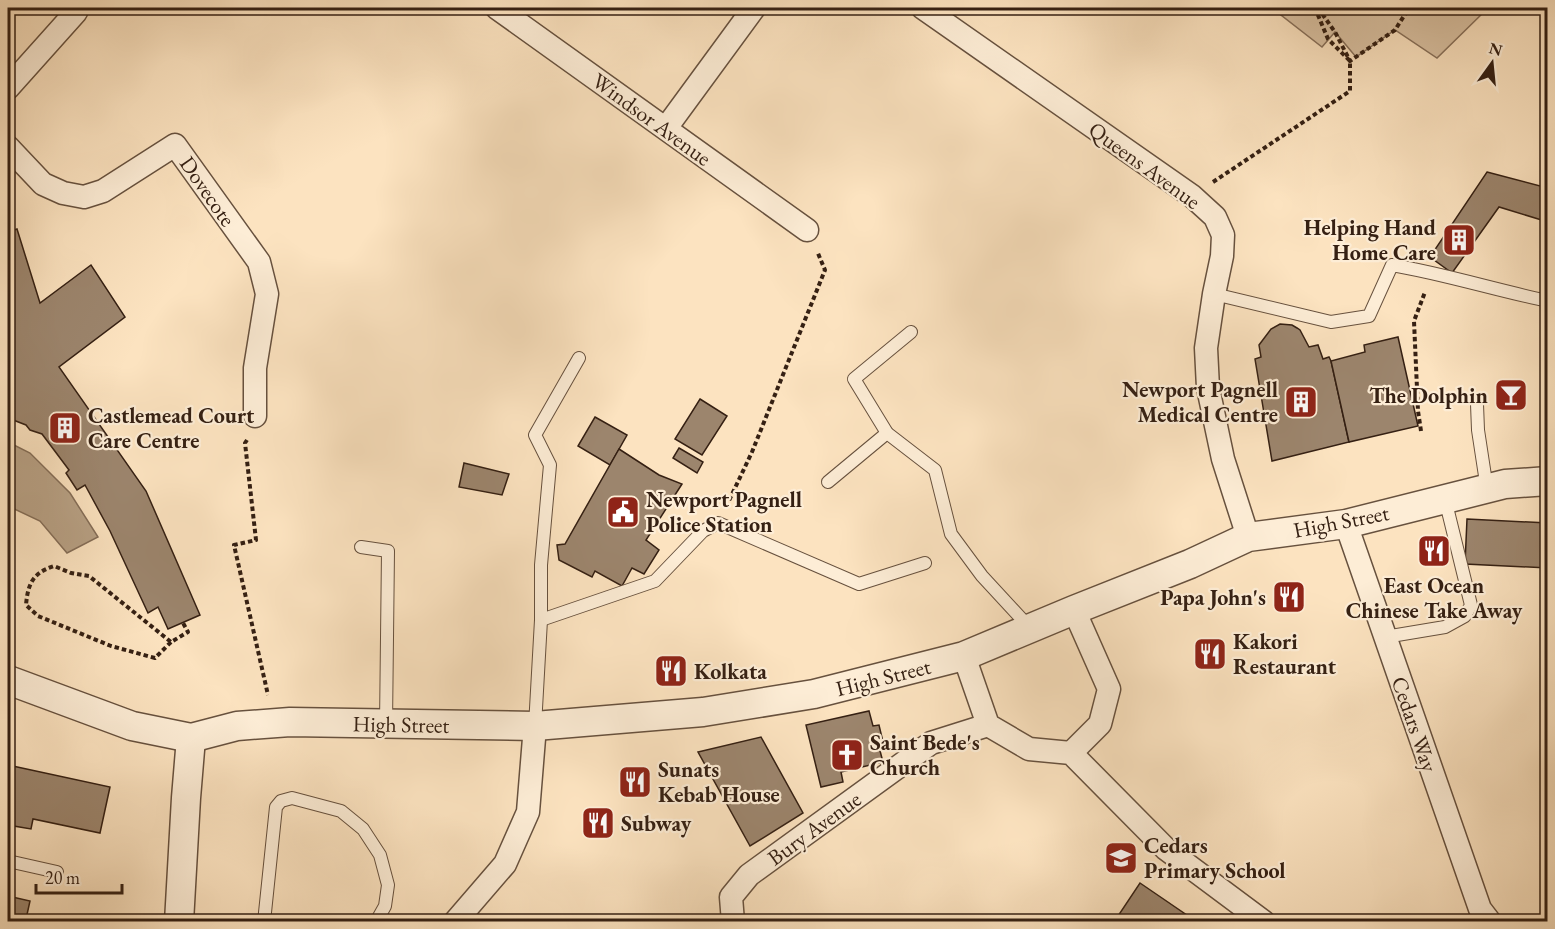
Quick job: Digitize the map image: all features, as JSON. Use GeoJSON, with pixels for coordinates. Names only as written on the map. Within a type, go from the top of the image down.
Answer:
{"type":"FeatureCollection","features":[{"type":"Feature","properties":{"kind":"street","name":"Windsor Avenue"},"geometry":{"type":"LineString","coordinates":[[497,8],[807,230]]}},
{"type":"Feature","properties":{"kind":"street"},"geometry":{"type":"LineString","coordinates":[[666,128],[754,8]]}},
{"type":"Feature","properties":{"kind":"street","name":"Queens Avenue"},"geometry":{"type":"LineString","coordinates":[[922,8],[1192,196],[1215,217],[1223,235],[1222,256],[1206,348],[1208,388],[1223,459],[1248,537]]}},
{"type":"Feature","properties":{"kind":"street"},"geometry":{"type":"LineString","coordinates":[[8,88],[76,12]]}},
{"type":"Feature","properties":{"kind":"street","name":"Dovecote"},"geometry":{"type":"LineString","coordinates":[[10,156],[42,184],[63,194],[84,197],[104,190],[175,145],[259,262],[267,294],[255,368],[255,416]]}},
{"type":"Feature","properties":{"kind":"street","name":"High Street"},"geometry":{"type":"LineString","coordinates":[[191,738],[237,726],[290,722],[535,726],[703,712],[814,694],[964,656],[1190,564],[1248,537],[1346,524],[1505,484],[1548,481]]}},
{"type":"Feature","properties":{"kind":"street","name":"Cedars Way"},"geometry":{"type":"LineString","coordinates":[[1346,524],[1480,909],[1490,921]]}},
{"type":"Feature","properties":{"kind":"street"},"geometry":{"type":"LineString","coordinates":[[1071,753],[1100,724],[1109,689],[1074,610]]}},
{"type":"Feature","properties":{"kind":"street"},"geometry":{"type":"LineString","coordinates":[[964,656],[988,725],[1029,749],[1071,753],[1166,849],[1264,921]]}},
{"type":"Feature","properties":{"kind":"street"},"geometry":{"type":"LineString","coordinates":[[8,682],[132,726],[191,738],[179,921]]}},
{"type":"Feature","properties":{"kind":"street","name":"Bury Avenue"},"geometry":{"type":"LineString","coordinates":[[733,921],[731,897],[749,875],[931,743],[988,725]]}},
{"type":"Feature","properties":{"kind":"street"},"geometry":{"type":"LineString","coordinates":[[455,921],[505,864],[528,812],[535,726]]}},
{"type":"Feature","properties":{"kind":"lane"},"geometry":{"type":"LineString","coordinates":[[1214,294],[1331,322],[1369,316],[1392,265],[1432,272],[1548,301]]}},
{"type":"Feature","properties":{"kind":"lane"},"geometry":{"type":"LineString","coordinates":[[911,332],[854,379],[887,433],[935,470],[951,534],[982,576],[1030,628]]}},
{"type":"Feature","properties":{"kind":"lane"},"geometry":{"type":"LineString","coordinates":[[535,726],[541,620],[541,566],[550,465],[535,435],[579,358]]}},
{"type":"Feature","properties":{"kind":"lane"},"geometry":{"type":"LineString","coordinates":[[1477,404],[1478,430],[1487,489]]}},
{"type":"Feature","properties":{"kind":"lane"},"geometry":{"type":"LineString","coordinates":[[828,482],[887,433]]}},
{"type":"Feature","properties":{"kind":"lane"},"geometry":{"type":"LineString","coordinates":[[1385,637],[1445,627],[1465,616],[1471,604],[1445,498]]}},
{"type":"Feature","properties":{"kind":"lane"},"geometry":{"type":"LineString","coordinates":[[541,620],[655,581],[703,531],[718,524],[859,584],[925,563]]}},
{"type":"Feature","properties":{"kind":"lane"},"geometry":{"type":"LineString","coordinates":[[361,547],[388,551],[386,724]]}},
{"type":"Feature","properties":{"kind":"lane"},"geometry":{"type":"LineString","coordinates":[[264,921],[276,807],[281,801],[292,798],[341,811],[363,830],[380,855],[388,885],[385,906],[376,921]]}},
{"type":"Feature","properties":{"kind":"lane"},"geometry":{"type":"LineString","coordinates":[[8,861],[57,872]]}},
{"type":"Feature","properties":{"kind":"path"},"geometry":{"type":"LineString","coordinates":[[1316,8],[1328,39],[1350,61]]}},
{"type":"Feature","properties":{"kind":"path"},"geometry":{"type":"LineString","coordinates":[[1192,196],[1350,91],[1350,61],[1335,32],[1316,8]]}},
{"type":"Feature","properties":{"kind":"path"},"geometry":{"type":"LineString","coordinates":[[1350,61],[1395,30],[1408,8]]}},
{"type":"Feature","properties":{"kind":"path"},"geometry":{"type":"LineString","coordinates":[[718,524],[752,452],[825,270],[807,230]]}},
{"type":"Feature","properties":{"kind":"path"},"geometry":{"type":"LineString","coordinates":[[1421,431],[1414,321],[1432,272]]}},
{"type":"Feature","properties":{"kind":"path"},"geometry":{"type":"LineString","coordinates":[[255,416],[245,443],[256,540],[234,545],[274,723]]}},
{"type":"Feature","properties":{"kind":"path"},"geometry":{"type":"LineString","coordinates":[[171,642],[88,576],[71,573],[54,566],[41,570],[27,591],[26,605],[38,616],[111,646],[155,658],[171,642],[188,632],[183,623]]}},
{"type":"Feature","properties":{"kind":"shaded area"},"geometry":{"type":"Polygon","coordinates":[[[1272,8],[1488,8],[1437,58],[1395,30],[1356,57],[1335,32],[1322,47],[1272,8]]]}},
{"type":"Feature","properties":{"kind":"shaded area"},"geometry":{"type":"Polygon","coordinates":[[[8,442],[30,453],[70,493],[98,537],[67,553],[40,521],[8,506],[8,442]]]}},
{"type":"Feature","properties":{"kind":"building","name":"Helping Hand Home Care"},"geometry":{"type":"Polygon","coordinates":[[[1487,172],[1548,188],[1548,222],[1499,207],[1452,273],[1430,257],[1487,172]]]}},
{"type":"Feature","properties":{"kind":"building","name":"Castlemead Court Care Centre"},"geometry":{"type":"Polygon","coordinates":[[[17,229],[40,303],[91,265],[125,317],[59,367],[146,491],[200,615],[168,629],[158,607],[148,613],[110,531],[85,485],[77,490],[66,473],[69,470],[42,434],[8,418],[12,401],[8,394],[8,232],[17,229]]]}},
{"type":"Feature","properties":{"kind":"building","name":"Newport Pagnell Medical Centre"},"geometry":{"type":"Polygon","coordinates":[[[1280,324],[1292,325],[1300,330],[1309,347],[1318,345],[1323,359],[1329,357],[1349,442],[1272,461],[1255,359],[1261,357],[1259,345],[1271,329],[1280,324]]]}},
{"type":"Feature","properties":{"kind":"building"},"geometry":{"type":"Polygon","coordinates":[[[1398,337],[1418,426],[1349,442],[1331,361],[1365,352],[1364,345],[1398,337]]]}},
{"type":"Feature","properties":{"kind":"building"},"geometry":{"type":"Polygon","coordinates":[[[700,399],[727,416],[702,455],[675,439],[700,399]]]}},
{"type":"Feature","properties":{"kind":"building"},"geometry":{"type":"Polygon","coordinates":[[[595,417],[627,435],[610,465],[578,446],[595,417]]]}},
{"type":"Feature","properties":{"kind":"building"},"geometry":{"type":"Polygon","coordinates":[[[679,448],[703,462],[697,473],[673,458],[679,448]]]}},
{"type":"Feature","properties":{"kind":"building","name":"Newport Pagnell Police Station"},"geometry":{"type":"Polygon","coordinates":[[[619,449],[659,475],[682,484],[646,540],[659,550],[644,574],[632,568],[622,586],[595,571],[592,577],[559,560],[557,545],[565,544],[619,449]]]}},
{"type":"Feature","properties":{"kind":"building"},"geometry":{"type":"Polygon","coordinates":[[[464,463],[509,474],[502,495],[459,487],[464,463]]]}},
{"type":"Feature","properties":{"kind":"building"},"geometry":{"type":"Polygon","coordinates":[[[1467,519],[1548,523],[1548,568],[1465,564],[1467,519]]]}},
{"type":"Feature","properties":{"kind":"building","name":"Saint Bede's Church"},"geometry":{"type":"Polygon","coordinates":[[[869,711],[873,726],[879,725],[884,746],[879,747],[883,762],[841,772],[843,782],[821,787],[806,725],[869,711]]]}},
{"type":"Feature","properties":{"kind":"building"},"geometry":{"type":"Polygon","coordinates":[[[761,737],[803,813],[750,846],[698,752],[761,737]]]}},
{"type":"Feature","properties":{"kind":"building"},"geometry":{"type":"Polygon","coordinates":[[[8,765],[110,787],[100,833],[33,819],[31,829],[8,825],[8,765]]]}},
{"type":"Feature","properties":{"kind":"building"},"geometry":{"type":"Polygon","coordinates":[[[1140,883],[1197,922],[1114,922],[1140,883]]]}},
{"type":"Feature","properties":{"kind":"building"},"geometry":{"type":"Polygon","coordinates":[[[8,896],[30,901],[26,919],[8,915],[8,896]]]}},
{"type":"Feature","properties":{"kind":"place","name":"Helping Hand Home Care"},"geometry":{"type":"Point","coordinates":[1459,240]}},
{"type":"Feature","properties":{"kind":"place","name":"The Dolphin"},"geometry":{"type":"Point","coordinates":[1511,395]}},
{"type":"Feature","properties":{"kind":"place","name":"Newport Pagnell Medical Centre"},"geometry":{"type":"Point","coordinates":[1301,402]}},
{"type":"Feature","properties":{"kind":"place","name":"Castlemead Court Care Centre"},"geometry":{"type":"Point","coordinates":[65,428]}},
{"type":"Feature","properties":{"kind":"place","name":"Newport Pagnell Police Station"},"geometry":{"type":"Point","coordinates":[623,512]}},
{"type":"Feature","properties":{"kind":"place","name":"East Ocean Chinese Take Away"},"geometry":{"type":"Point","coordinates":[1434,551]}},
{"type":"Feature","properties":{"kind":"place","name":"Papa John's"},"geometry":{"type":"Point","coordinates":[1289,597]}},
{"type":"Feature","properties":{"kind":"place","name":"Kakori Restaurant"},"geometry":{"type":"Point","coordinates":[1210,654]}},
{"type":"Feature","properties":{"kind":"place","name":"Kolkata"},"geometry":{"type":"Point","coordinates":[671,671]}},
{"type":"Feature","properties":{"kind":"place","name":"Saint Bede's Church"},"geometry":{"type":"Point","coordinates":[847,755]}},
{"type":"Feature","properties":{"kind":"place","name":"Sunats Kebab House"},"geometry":{"type":"Point","coordinates":[635,782]}},
{"type":"Feature","properties":{"kind":"place","name":"Subway"},"geometry":{"type":"Point","coordinates":[598,823]}},
{"type":"Feature","properties":{"kind":"place","name":"Cedars Primary School"},"geometry":{"type":"Point","coordinates":[1121,858]}}]}
